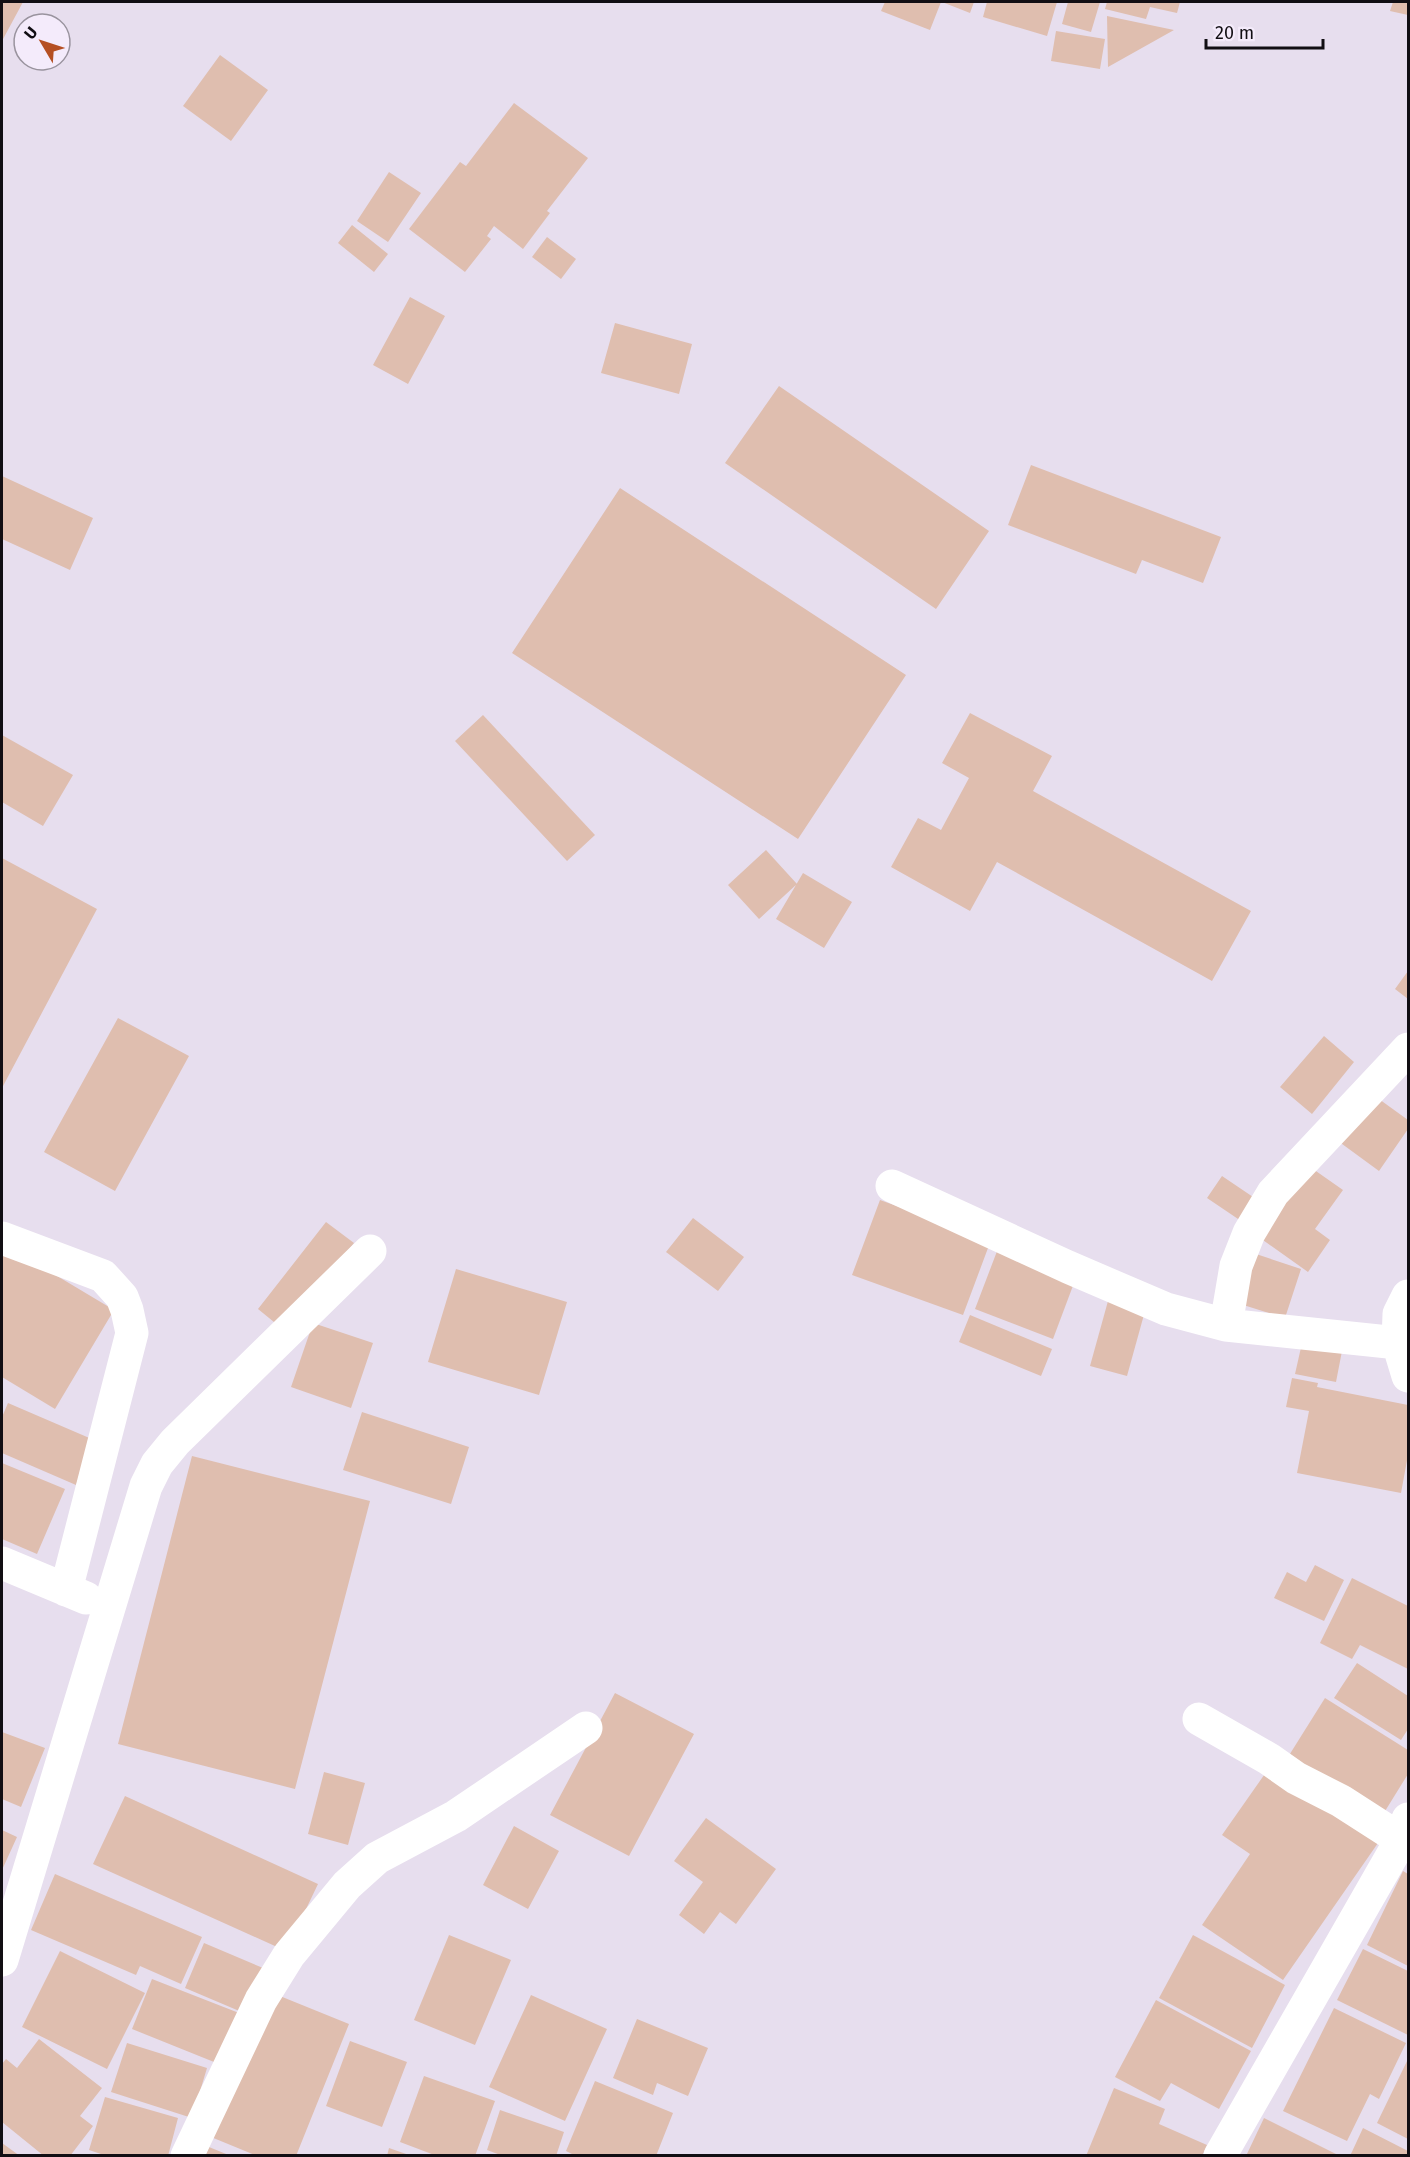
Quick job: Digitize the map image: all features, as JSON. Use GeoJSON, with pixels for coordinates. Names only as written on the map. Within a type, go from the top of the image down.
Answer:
{"type":"FeatureCollection","features":[{"type":"Feature","properties":{"kind":"street"},"geometry":{"type":"LineString","coordinates":[[1226,1325],[1236,1266],[1249,1233],[1273,1193],[1408,1049]]}},
{"type":"Feature","properties":{"kind":"street"},"geometry":{"type":"LineString","coordinates":[[892,1186],[1068,1267],[1166,1309],[1226,1325],[1398,1343]]}},
{"type":"Feature","properties":{"kind":"street"},"geometry":{"type":"LineString","coordinates":[[2,1238],[103,1276],[122,1297],[132,1333],[66,1590]]}},
{"type":"Feature","properties":{"kind":"street"},"geometry":{"type":"LineString","coordinates":[[2,1960],[146,1486],[157,1464],[175,1442],[370,1251]]}},
{"type":"Feature","properties":{"kind":"street"},"geometry":{"type":"LineString","coordinates":[[1408,1296],[1399,1314],[1398,1343],[1408,1376]]}},
{"type":"Feature","properties":{"kind":"street"},"geometry":{"type":"LineString","coordinates":[[2,1563],[108,1608]]}},
{"type":"Feature","properties":{"kind":"street"},"geometry":{"type":"LineString","coordinates":[[1199,1719],[1269,1759],[1296,1778],[1406,1834],[1220,2156]]}},
{"type":"Feature","properties":{"kind":"street"},"geometry":{"type":"LineString","coordinates":[[187,2156],[261,2000],[289,1955],[347,1885],[377,1858],[456,1816],[586,1728]]}},
{"type":"Feature","properties":{"kind":"building"},"geometry":{"type":"Polygon","coordinates":[[[2,2],[23,2],[18,12],[12,12],[12,22],[2,41],[2,2]]]}},
{"type":"Feature","properties":{"kind":"building"},"geometry":{"type":"Polygon","coordinates":[[[885,2],[941,2],[930,30],[881,11],[885,2]]]}},
{"type":"Feature","properties":{"kind":"building"},"geometry":{"type":"Polygon","coordinates":[[[942,2],[974,2],[970,13],[942,2]]]}},
{"type":"Feature","properties":{"kind":"building"},"geometry":{"type":"Polygon","coordinates":[[[987,2],[1057,2],[1047,36],[983,17],[987,2]]]}},
{"type":"Feature","properties":{"kind":"building"},"geometry":{"type":"Polygon","coordinates":[[[1068,2],[1100,2],[1091,32],[1062,24],[1068,2]]]}},
{"type":"Feature","properties":{"kind":"building"},"geometry":{"type":"Polygon","coordinates":[[[1107,2],[1180,2],[1177,13],[1150,7],[1146,19],[1105,9],[1107,2]]]}},
{"type":"Feature","properties":{"kind":"building"},"geometry":{"type":"Polygon","coordinates":[[[1393,2],[1408,2],[1408,15],[1390,11],[1393,2]]]}},
{"type":"Feature","properties":{"kind":"building"},"geometry":{"type":"Polygon","coordinates":[[[1107,16],[1174,30],[1108,67],[1107,16]]]}},
{"type":"Feature","properties":{"kind":"building"},"geometry":{"type":"Polygon","coordinates":[[[1056,31],[1105,39],[1100,69],[1051,61],[1056,31]]]}},
{"type":"Feature","properties":{"kind":"building"},"geometry":{"type":"Polygon","coordinates":[[[220,55],[268,90],[231,141],[183,106],[220,55]]]}},
{"type":"Feature","properties":{"kind":"building"},"geometry":{"type":"Polygon","coordinates":[[[514,103],[588,158],[547,211],[550,213],[523,249],[494,226],[487,236],[491,239],[465,272],[409,229],[460,162],[466,166],[514,103]]]}},
{"type":"Feature","properties":{"kind":"building"},"geometry":{"type":"Polygon","coordinates":[[[389,172],[421,193],[388,242],[357,221],[389,172]]]}},
{"type":"Feature","properties":{"kind":"building"},"geometry":{"type":"Polygon","coordinates":[[[352,225],[388,254],[374,272],[338,243],[352,225]]]}},
{"type":"Feature","properties":{"kind":"building"},"geometry":{"type":"Polygon","coordinates":[[[547,237],[576,259],[561,279],[532,257],[547,237]]]}},
{"type":"Feature","properties":{"kind":"building"},"geometry":{"type":"Polygon","coordinates":[[[410,297],[445,316],[408,384],[373,365],[410,297]]]}},
{"type":"Feature","properties":{"kind":"building"},"geometry":{"type":"Polygon","coordinates":[[[615,323],[692,344],[679,394],[601,373],[615,323]]]}},
{"type":"Feature","properties":{"kind":"building"},"geometry":{"type":"Polygon","coordinates":[[[779,386],[989,531],[936,609],[725,463],[779,386]]]}},
{"type":"Feature","properties":{"kind":"building"},"geometry":{"type":"Polygon","coordinates":[[[1031,465],[1221,537],[1203,583],[1142,560],[1136,574],[1008,525],[1031,465]]]}},
{"type":"Feature","properties":{"kind":"building"},"geometry":{"type":"Polygon","coordinates":[[[2,476],[93,518],[70,570],[2,539],[2,476]]]}},
{"type":"Feature","properties":{"kind":"building"},"geometry":{"type":"Polygon","coordinates":[[[620,488],[906,675],[798,839],[512,653],[620,488]]]}},
{"type":"Feature","properties":{"kind":"building"},"geometry":{"type":"Polygon","coordinates":[[[970,713],[1052,756],[1033,791],[1251,911],[1212,981],[997,862],[970,911],[891,867],[918,818],[941,830],[969,778],[942,763],[970,713]]]}},
{"type":"Feature","properties":{"kind":"building"},"geometry":{"type":"Polygon","coordinates":[[[483,715],[595,835],[567,861],[455,741],[483,715]]]}},
{"type":"Feature","properties":{"kind":"building"},"geometry":{"type":"Polygon","coordinates":[[[2,735],[73,775],[43,826],[2,802],[2,735]]]}},
{"type":"Feature","properties":{"kind":"building"},"geometry":{"type":"Polygon","coordinates":[[[766,850],[797,884],[759,919],[728,885],[766,850]]]}},
{"type":"Feature","properties":{"kind":"building"},"geometry":{"type":"Polygon","coordinates":[[[2,858],[97,909],[2,1088],[2,858]]]}},
{"type":"Feature","properties":{"kind":"building"},"geometry":{"type":"Polygon","coordinates":[[[803,873],[852,902],[824,948],[776,919],[803,873]]]}},
{"type":"Feature","properties":{"kind":"building"},"geometry":{"type":"Polygon","coordinates":[[[1408,971],[1408,999],[1395,989],[1408,971]]]}},
{"type":"Feature","properties":{"kind":"building"},"geometry":{"type":"Polygon","coordinates":[[[118,1018],[189,1056],[115,1191],[44,1152],[118,1018]]]}},
{"type":"Feature","properties":{"kind":"building"},"geometry":{"type":"Polygon","coordinates":[[[1324,1036],[1354,1062],[1312,1114],[1280,1087],[1324,1036]]]}},
{"type":"Feature","properties":{"kind":"building"},"geometry":{"type":"Polygon","coordinates":[[[1372,1094],[1408,1120],[1408,1129],[1379,1171],[1338,1141],[1372,1094]]]}},
{"type":"Feature","properties":{"kind":"building"},"geometry":{"type":"Polygon","coordinates":[[[1303,1162],[1343,1190],[1315,1229],[1330,1240],[1308,1272],[1253,1233],[1303,1162]]]}},
{"type":"Feature","properties":{"kind":"building"},"geometry":{"type":"Polygon","coordinates":[[[1222,1176],[1259,1201],[1244,1223],[1207,1198],[1222,1176]]]}},
{"type":"Feature","properties":{"kind":"building"},"geometry":{"type":"Polygon","coordinates":[[[880,1200],[991,1240],[963,1315],[852,1275],[880,1200]]]}},
{"type":"Feature","properties":{"kind":"building"},"geometry":{"type":"Polygon","coordinates":[[[693,1218],[744,1257],[718,1291],[666,1252],[693,1218]]]}},
{"type":"Feature","properties":{"kind":"building"},"geometry":{"type":"Polygon","coordinates":[[[326,1222],[354,1243],[285,1331],[258,1309],[326,1222]]]}},
{"type":"Feature","properties":{"kind":"building"},"geometry":{"type":"Polygon","coordinates":[[[2,1243],[114,1310],[55,1409],[2,1377],[2,1243]]]}},
{"type":"Feature","properties":{"kind":"building"},"geometry":{"type":"Polygon","coordinates":[[[999,1246],[1077,1275],[1053,1339],[975,1309],[999,1246]]]}},
{"type":"Feature","properties":{"kind":"building"},"geometry":{"type":"Polygon","coordinates":[[[1253,1253],[1301,1269],[1285,1318],[1237,1303],[1253,1253]]]}},
{"type":"Feature","properties":{"kind":"building"},"geometry":{"type":"Polygon","coordinates":[[[456,1269],[567,1302],[539,1395],[428,1362],[456,1269]]]}},
{"type":"Feature","properties":{"kind":"building"},"geometry":{"type":"Polygon","coordinates":[[[1108,1301],[1145,1311],[1127,1376],[1090,1366],[1108,1301]]]}},
{"type":"Feature","properties":{"kind":"building"},"geometry":{"type":"Polygon","coordinates":[[[970,1315],[1052,1349],[1041,1376],[959,1342],[970,1315]]]}},
{"type":"Feature","properties":{"kind":"building"},"geometry":{"type":"Polygon","coordinates":[[[313,1323],[373,1343],[351,1408],[291,1387],[313,1323]]]}},
{"type":"Feature","properties":{"kind":"building"},"geometry":{"type":"Polygon","coordinates":[[[1302,1343],[1342,1351],[1336,1382],[1295,1374],[1302,1343]]]}},
{"type":"Feature","properties":{"kind":"building"},"geometry":{"type":"Polygon","coordinates":[[[1292,1378],[1318,1383],[1317,1387],[1408,1405],[1408,1455],[1401,1493],[1297,1473],[1309,1411],[1286,1407],[1292,1378]]]}},
{"type":"Feature","properties":{"kind":"building"},"geometry":{"type":"Polygon","coordinates":[[[8,1403],[94,1440],[76,1485],[2,1453],[2,1417],[8,1403]]]}},
{"type":"Feature","properties":{"kind":"building"},"geometry":{"type":"Polygon","coordinates":[[[362,1412],[469,1447],[451,1504],[343,1470],[362,1412]]]}},
{"type":"Feature","properties":{"kind":"building"},"geometry":{"type":"Polygon","coordinates":[[[192,1456],[370,1501],[295,1789],[118,1744],[192,1456]]]}},
{"type":"Feature","properties":{"kind":"building"},"geometry":{"type":"Polygon","coordinates":[[[2,1463],[65,1489],[37,1554],[2,1539],[2,1463]]]}},
{"type":"Feature","properties":{"kind":"building"},"geometry":{"type":"Polygon","coordinates":[[[1315,1565],[1344,1580],[1324,1621],[1274,1598],[1287,1572],[1306,1582],[1315,1565]]]}},
{"type":"Feature","properties":{"kind":"building"},"geometry":{"type":"Polygon","coordinates":[[[1352,1578],[1408,1606],[1408,1669],[1360,1645],[1352,1659],[1320,1643],[1352,1578]]]}},
{"type":"Feature","properties":{"kind":"building"},"geometry":{"type":"Polygon","coordinates":[[[1357,1663],[1408,1696],[1408,1729],[1401,1740],[1334,1698],[1357,1663]]]}},
{"type":"Feature","properties":{"kind":"building"},"geometry":{"type":"Polygon","coordinates":[[[615,1693],[694,1734],[629,1856],[550,1815],[615,1693]]]}},
{"type":"Feature","properties":{"kind":"building"},"geometry":{"type":"Polygon","coordinates":[[[1325,1698],[1408,1750],[1408,1774],[1382,1816],[1288,1757],[1325,1698]]]}},
{"type":"Feature","properties":{"kind":"building"},"geometry":{"type":"Polygon","coordinates":[[[2,1732],[45,1748],[21,1807],[2,1799],[2,1732]]]}},
{"type":"Feature","properties":{"kind":"building"},"geometry":{"type":"Polygon","coordinates":[[[1269,1768],[1378,1843],[1283,1980],[1202,1925],[1250,1854],[1222,1835],[1269,1768]]]}},
{"type":"Feature","properties":{"kind":"building"},"geometry":{"type":"Polygon","coordinates":[[[324,1772],[365,1783],[348,1845],[308,1834],[324,1772]]]}},
{"type":"Feature","properties":{"kind":"building"},"geometry":{"type":"Polygon","coordinates":[[[125,1796],[318,1884],[286,1951],[93,1864],[125,1796]]]}},
{"type":"Feature","properties":{"kind":"building"},"geometry":{"type":"Polygon","coordinates":[[[706,1818],[776,1869],[736,1924],[720,1912],[704,1934],[679,1915],[703,1882],[674,1861],[706,1818]]]}},
{"type":"Feature","properties":{"kind":"building"},"geometry":{"type":"Polygon","coordinates":[[[514,1826],[559,1851],[528,1909],[483,1885],[514,1826]]]}},
{"type":"Feature","properties":{"kind":"building"},"geometry":{"type":"Polygon","coordinates":[[[2,1830],[17,1837],[2,1870],[2,1830]]]}},
{"type":"Feature","properties":{"kind":"building"},"geometry":{"type":"Polygon","coordinates":[[[1403,1871],[1408,1874],[1408,1966],[1367,1945],[1403,1871]]]}},
{"type":"Feature","properties":{"kind":"building"},"geometry":{"type":"Polygon","coordinates":[[[55,1874],[202,1937],[181,1984],[140,1966],[136,1975],[31,1930],[55,1874]]]}},
{"type":"Feature","properties":{"kind":"building"},"geometry":{"type":"Polygon","coordinates":[[[449,1935],[511,1960],[475,2045],[414,2020],[449,1935]]]}},
{"type":"Feature","properties":{"kind":"building"},"geometry":{"type":"Polygon","coordinates":[[[1193,1935],[1285,1985],[1252,2048],[1159,1998],[1193,1935]]]}},
{"type":"Feature","properties":{"kind":"building"},"geometry":{"type":"Polygon","coordinates":[[[204,1943],[263,1968],[244,2013],[185,1988],[204,1943]]]}},
{"type":"Feature","properties":{"kind":"building"},"geometry":{"type":"Polygon","coordinates":[[[1363,1949],[1408,1971],[1408,2035],[1337,2000],[1363,1949]]]}},
{"type":"Feature","properties":{"kind":"building"},"geometry":{"type":"Polygon","coordinates":[[[60,1951],[145,1993],[107,2069],[22,2027],[60,1951]]]}},
{"type":"Feature","properties":{"kind":"building"},"geometry":{"type":"Polygon","coordinates":[[[152,1979],[239,2013],[219,2064],[132,2029],[152,1979]]]}},
{"type":"Feature","properties":{"kind":"building"},"geometry":{"type":"Polygon","coordinates":[[[270,1992],[349,2024],[296,2156],[257,2156],[211,2137],[270,1992]]]}},
{"type":"Feature","properties":{"kind":"building"},"geometry":{"type":"Polygon","coordinates":[[[531,1995],[607,2029],[565,2121],[489,2087],[531,1995]]]}},
{"type":"Feature","properties":{"kind":"building"},"geometry":{"type":"Polygon","coordinates":[[[1156,2000],[1251,2051],[1219,2109],[1171,2083],[1160,2101],[1115,2077],[1156,2000]]]}},
{"type":"Feature","properties":{"kind":"building"},"geometry":{"type":"Polygon","coordinates":[[[1334,2008],[1406,2043],[1379,2099],[1370,2094],[1347,2141],[1283,2111],[1334,2008]]]}},
{"type":"Feature","properties":{"kind":"building"},"geometry":{"type":"Polygon","coordinates":[[[637,2019],[708,2048],[688,2096],[657,2083],[653,2095],[613,2078],[637,2019]]]}},
{"type":"Feature","properties":{"kind":"building"},"geometry":{"type":"Polygon","coordinates":[[[39,2039],[102,2088],[80,2116],[93,2126],[70,2156],[44,2156],[2,2122],[2,2064],[6,2059],[17,2068],[39,2039]]]}},
{"type":"Feature","properties":{"kind":"building"},"geometry":{"type":"Polygon","coordinates":[[[350,2041],[407,2062],[382,2127],[326,2106],[350,2041]]]}},
{"type":"Feature","properties":{"kind":"building"},"geometry":{"type":"Polygon","coordinates":[[[127,2043],[207,2068],[192,2118],[111,2092],[127,2043]]]}},
{"type":"Feature","properties":{"kind":"building"},"geometry":{"type":"Polygon","coordinates":[[[1408,2059],[1408,2139],[1377,2123],[1408,2059]]]}},
{"type":"Feature","properties":{"kind":"building"},"geometry":{"type":"Polygon","coordinates":[[[424,2076],[495,2101],[475,2156],[437,2156],[400,2142],[424,2076]]]}},
{"type":"Feature","properties":{"kind":"building"},"geometry":{"type":"Polygon","coordinates":[[[595,2081],[673,2113],[656,2156],[576,2156],[566,2151],[595,2081]]]}},
{"type":"Feature","properties":{"kind":"building"},"geometry":{"type":"Polygon","coordinates":[[[1114,2088],[1165,2109],[1159,2124],[1207,2145],[1202,2156],[1086,2156],[1114,2088]]]}},
{"type":"Feature","properties":{"kind":"building"},"geometry":{"type":"Polygon","coordinates":[[[105,2097],[178,2118],[168,2156],[107,2156],[89,2150],[105,2097]]]}},
{"type":"Feature","properties":{"kind":"building"},"geometry":{"type":"Polygon","coordinates":[[[500,2110],[564,2132],[556,2156],[503,2156],[487,2150],[500,2110]]]}},
{"type":"Feature","properties":{"kind":"building"},"geometry":{"type":"Polygon","coordinates":[[[1264,2118],[1340,2156],[1246,2156],[1264,2118]]]}},
{"type":"Feature","properties":{"kind":"building"},"geometry":{"type":"Polygon","coordinates":[[[1363,2128],[1408,2151],[1408,2156],[1350,2156],[1363,2128]]]}},
{"type":"Feature","properties":{"kind":"building"},"geometry":{"type":"Polygon","coordinates":[[[2,2143],[20,2156],[2,2156],[2,2143]]]}},
{"type":"Feature","properties":{"kind":"building"},"geometry":{"type":"Polygon","coordinates":[[[209,2147],[231,2156],[205,2156],[209,2147]]]}},
{"type":"Feature","properties":{"kind":"building"},"geometry":{"type":"Polygon","coordinates":[[[389,2148],[409,2155],[409,2156],[387,2156],[389,2148]]]}}]}
